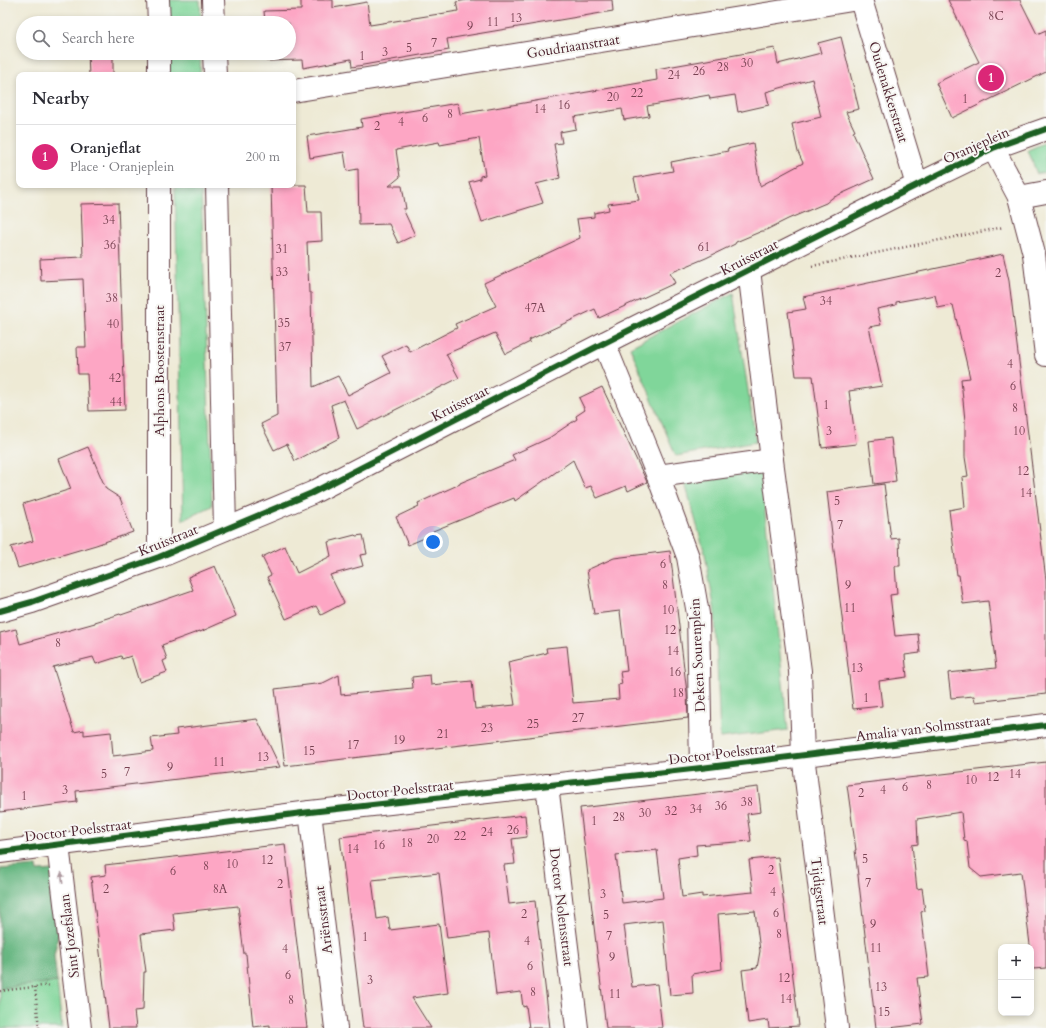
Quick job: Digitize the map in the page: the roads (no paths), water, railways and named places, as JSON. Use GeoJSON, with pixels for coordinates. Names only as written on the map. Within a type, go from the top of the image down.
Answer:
{"type":"FeatureCollection","features":[{"type":"Feature","properties":{"kind":"street"},"geometry":{"type":"LineString","coordinates":[[158,0],[158,16]]}},
{"type":"Feature","properties":{"kind":"street"},"geometry":{"type":"LineString","coordinates":[[213,0],[214,16]]}},
{"type":"Feature","properties":{"kind":"street","name":"Goudriaanstraat"},"geometry":{"type":"LineString","coordinates":[[296,91],[852,0]]}},
{"type":"Feature","properties":{"kind":"street","name":"Oudenakkerstraat"},"geometry":{"type":"LineString","coordinates":[[861,0],[917,185]]}},
{"type":"Feature","properties":{"kind":"street"},"geometry":{"type":"LineString","coordinates":[[159,60],[159,72]]}},
{"type":"Feature","properties":{"kind":"street"},"geometry":{"type":"LineString","coordinates":[[214,60],[215,72]]}},
{"type":"Feature","properties":{"kind":"street","name":"Oranjeplein"},"geometry":{"type":"LineString","coordinates":[[917,185],[993,148],[1046,129]]}},
{"type":"Feature","properties":{"kind":"street"},"geometry":{"type":"LineString","coordinates":[[993,148],[1018,197],[1034,254],[1046,354]]}},
{"type":"Feature","properties":{"kind":"street","name":"Kruisstraat"},"geometry":{"type":"LineString","coordinates":[[0,611],[32,602],[159,557],[312,493],[917,185]]}},
{"type":"Feature","properties":{"kind":"street","name":"Alphons Boostenstraat"},"geometry":{"type":"LineString","coordinates":[[159,188],[159,557]]}},
{"type":"Feature","properties":{"kind":"street"},"geometry":{"type":"LineString","coordinates":[[217,188],[225,529]]}},
{"type":"Feature","properties":{"kind":"street"},"geometry":{"type":"LineString","coordinates":[[1018,197],[1046,192]]}},
{"type":"Feature","properties":{"kind":"street"},"geometry":{"type":"LineString","coordinates":[[749,270],[800,671],[803,755]]}},
{"type":"Feature","properties":{"kind":"street","name":"Deken Sourenplein"},"geometry":{"type":"LineString","coordinates":[[604,343],[658,476],[688,557],[698,614],[701,768]]}},
{"type":"Feature","properties":{"kind":"street"},"geometry":{"type":"LineString","coordinates":[[658,476],[772,460]]}},
{"type":"Feature","properties":{"kind":"street","name":"Amalia van Solmsstraat"},"geometry":{"type":"LineString","coordinates":[[803,755],[1046,725]]}},
{"type":"Feature","properties":{"kind":"street","name":"Doctor Poelsstraat"},"geometry":{"type":"LineString","coordinates":[[0,852],[310,812],[803,755]]}},
{"type":"Feature","properties":{"kind":"street","name":"Tijdigstraat"},"geometry":{"type":"LineString","coordinates":[[803,755],[837,1028]]}},
{"type":"Feature","properties":{"kind":"street","name":"Doctor Nolensstraat"},"geometry":{"type":"LineString","coordinates":[[547,785],[577,1028]]}},
{"type":"Feature","properties":{"kind":"street","name":"Ariënsstraat"},"geometry":{"type":"LineString","coordinates":[[310,812],[336,1028]]}},
{"type":"Feature","properties":{"kind":"street","name":"Sint Jozefslaan"},"geometry":{"type":"LineString","coordinates":[[58,845],[80,1028]]}},
{"type":"Feature","properties":{"kind":"place","name":"Oranjeflat"},"geometry":{"type":"Point","coordinates":[991,78]}}]}
